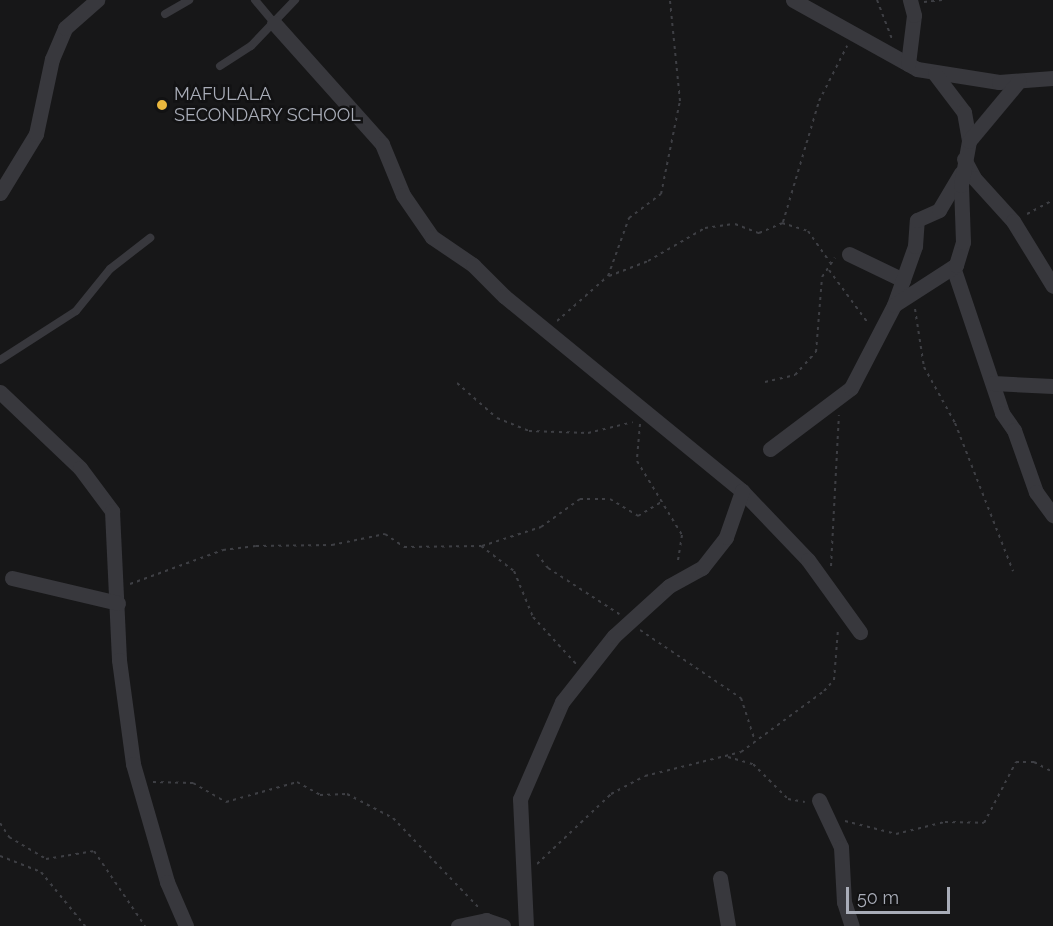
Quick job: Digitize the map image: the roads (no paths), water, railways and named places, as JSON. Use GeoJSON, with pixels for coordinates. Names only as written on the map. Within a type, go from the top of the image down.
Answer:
{"type":"FeatureCollection","features":[{"type":"Feature","properties":{"kind":"street"},"geometry":{"type":"LineString","coordinates":[[0,193],[36,134],[52,59],[65,28],[97,0]]}},
{"type":"Feature","properties":{"kind":"street"},"geometry":{"type":"LineString","coordinates":[[793,0],[902,62],[935,74],[1019,81],[1053,78]]}},
{"type":"Feature","properties":{"kind":"street"},"geometry":{"type":"LineString","coordinates":[[902,62],[914,15],[910,0]]}},
{"type":"Feature","properties":{"kind":"street"},"geometry":{"type":"LineString","coordinates":[[274,23],[382,144],[403,195],[432,237],[466,258],[647,419],[742,491],[828,587],[835,602],[860,632]]}},
{"type":"Feature","properties":{"kind":"street"},"geometry":{"type":"LineString","coordinates":[[770,449],[840,400],[894,305],[908,286],[917,220],[939,210],[963,165],[969,141],[964,112],[935,74]]}},
{"type":"Feature","properties":{"kind":"street"},"geometry":{"type":"LineString","coordinates":[[969,141],[1019,81]]}},
{"type":"Feature","properties":{"kind":"street"},"geometry":{"type":"LineString","coordinates":[[963,165],[1013,221],[1053,286]]}},
{"type":"Feature","properties":{"kind":"street"},"geometry":{"type":"LineString","coordinates":[[963,165],[963,242],[953,267],[960,300],[1032,484],[1053,515]]}},
{"type":"Feature","properties":{"kind":"street"},"geometry":{"type":"LineString","coordinates":[[849,254],[908,286]]}},
{"type":"Feature","properties":{"kind":"street"},"geometry":{"type":"LineString","coordinates":[[908,286],[953,267]]}},
{"type":"Feature","properties":{"kind":"street"},"geometry":{"type":"LineString","coordinates":[[993,383],[1053,386]]}},
{"type":"Feature","properties":{"kind":"street"},"geometry":{"type":"LineString","coordinates":[[0,392],[105,494],[116,526],[119,660],[135,772],[167,882],[186,926]]}},
{"type":"Feature","properties":{"kind":"street"},"geometry":{"type":"LineString","coordinates":[[526,926],[520,886],[520,799],[562,702],[583,673],[674,582],[698,572],[726,537],[742,491]]}},
{"type":"Feature","properties":{"kind":"street"},"geometry":{"type":"LineString","coordinates":[[12,578],[119,596]]}},
{"type":"Feature","properties":{"kind":"street"},"geometry":{"type":"LineString","coordinates":[[819,800],[829,816],[844,861],[844,902],[852,926]]}},
{"type":"Feature","properties":{"kind":"street"},"geometry":{"type":"LineString","coordinates":[[720,878],[728,926]]}},
{"type":"Feature","properties":{"kind":"street"},"geometry":{"type":"LineString","coordinates":[[458,926],[479,920],[502,925]]}},
{"type":"Feature","properties":{"kind":"lane"},"geometry":{"type":"LineString","coordinates":[[165,14],[189,0]]}},
{"type":"Feature","properties":{"kind":"lane"},"geometry":{"type":"LineString","coordinates":[[255,0],[274,23]]}},
{"type":"Feature","properties":{"kind":"lane"},"geometry":{"type":"LineString","coordinates":[[220,66],[274,23],[295,0]]}},
{"type":"Feature","properties":{"kind":"lane"},"geometry":{"type":"LineString","coordinates":[[0,360],[76,311],[110,269],[150,238]]}},
{"type":"Feature","properties":{"kind":"place","name":"MAFULALA SECONDARY SCHOOL"},"geometry":{"type":"Point","coordinates":[162,105]}}]}
